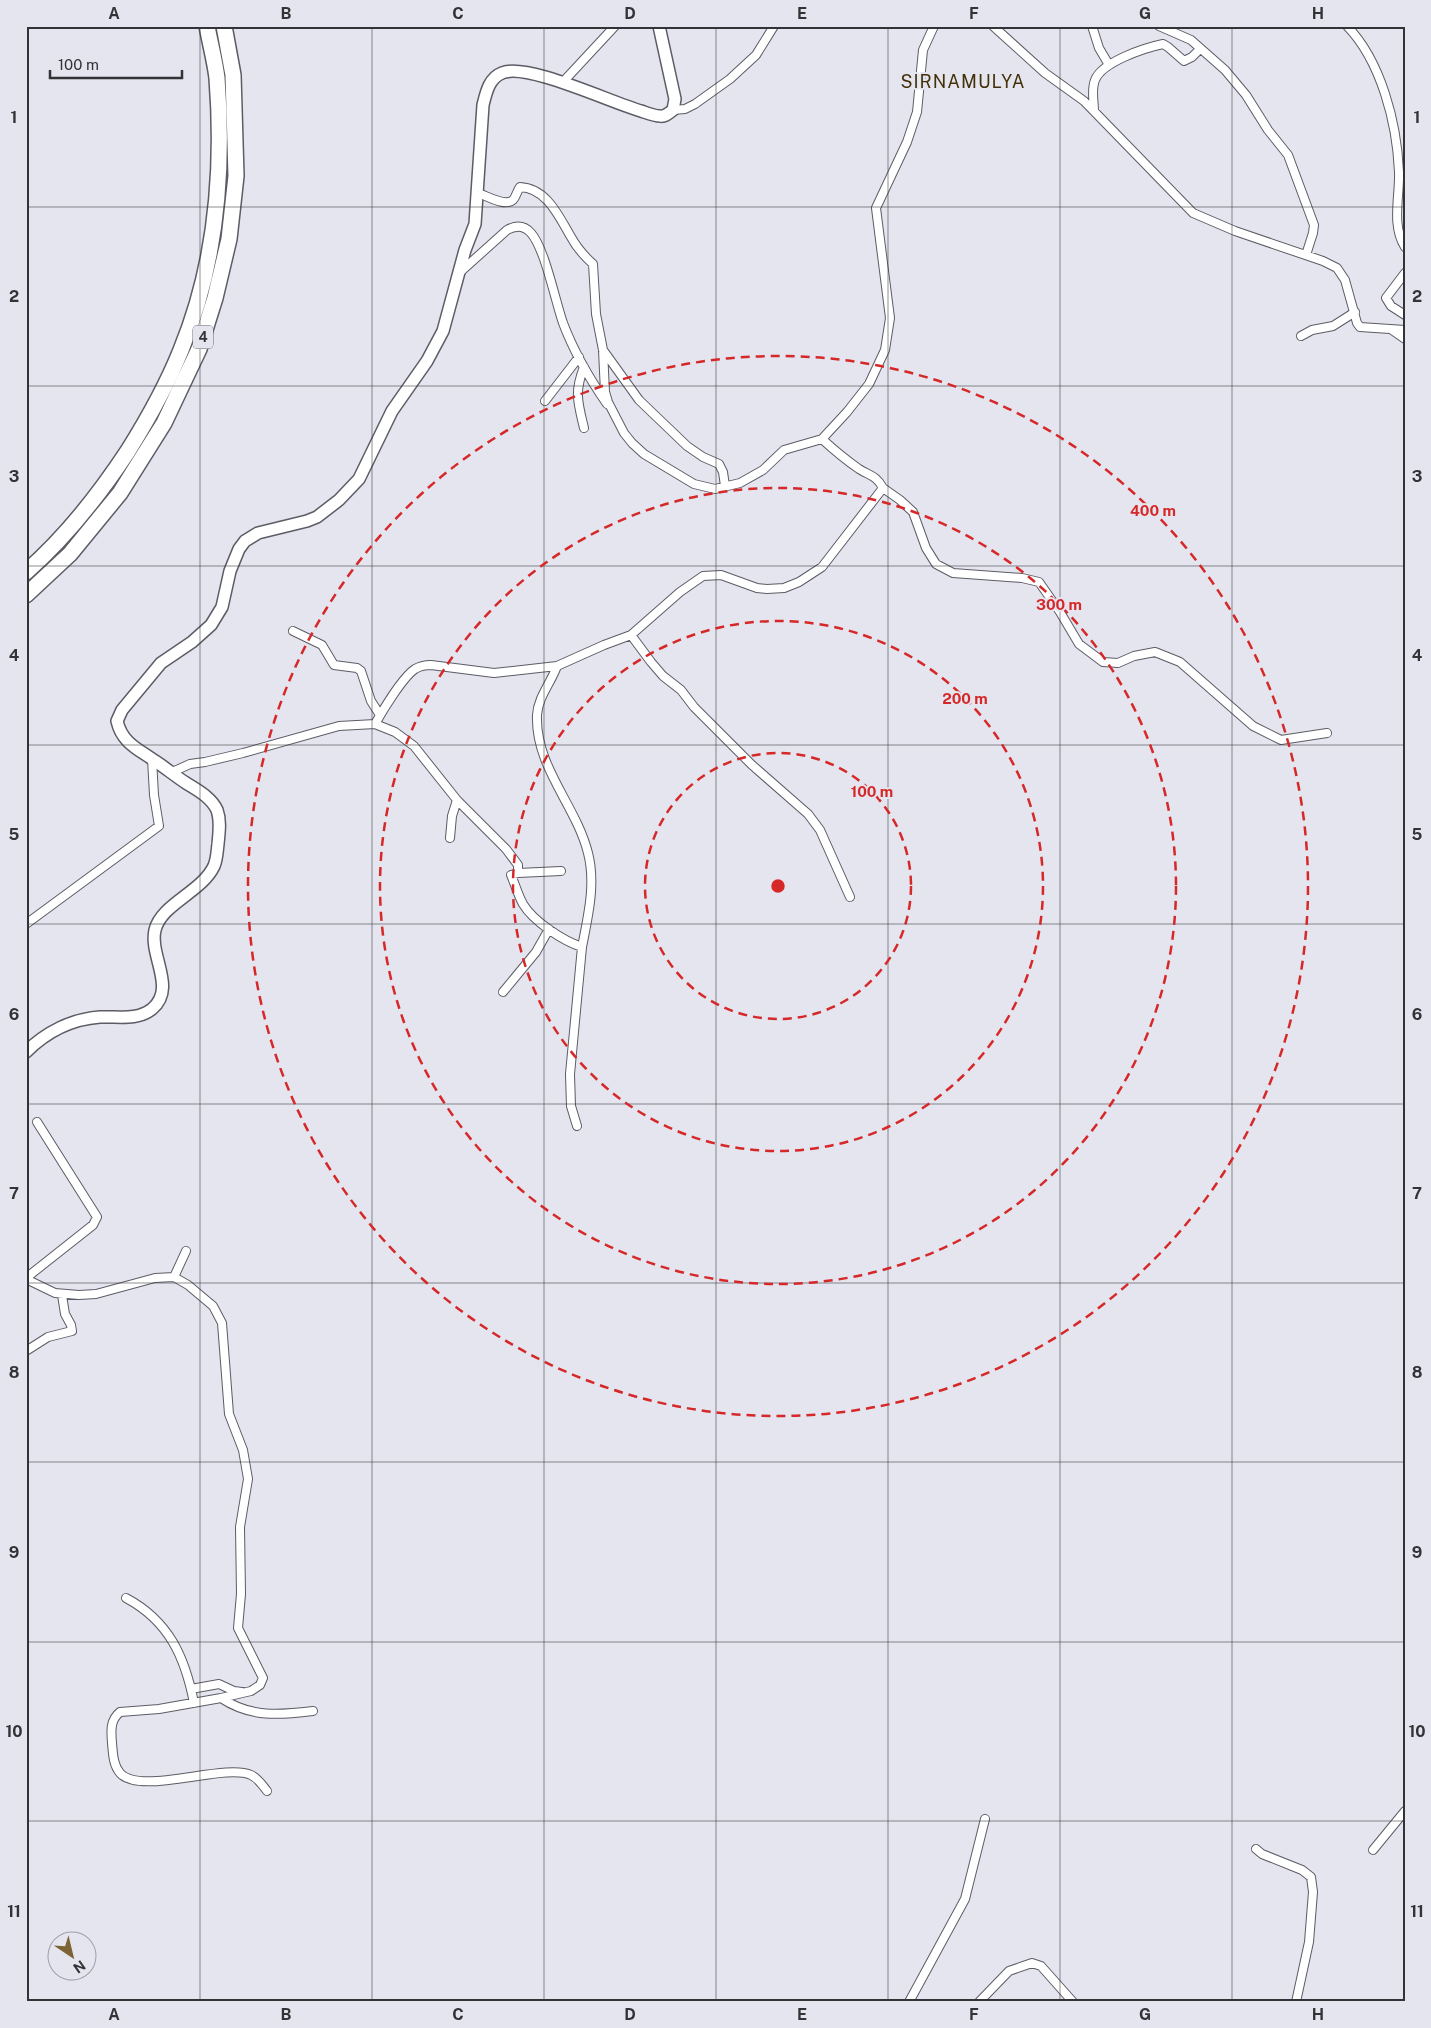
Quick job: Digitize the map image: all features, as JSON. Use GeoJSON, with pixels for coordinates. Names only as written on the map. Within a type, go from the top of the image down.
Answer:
{"type":"FeatureCollection","features":[{"type":"Feature","properties":{"kind":"highway","name":"4"},"geometry":{"type":"LineString","coordinates":[[26,572],[74,524],[107,484],[150,416],[181,350],[200,292],[211,239],[218,189],[220,153],[217,76],[207,26]]}},
{"type":"Feature","properties":{"kind":"highway","name":"4"},"geometry":{"type":"LineString","coordinates":[[26,595],[70,554],[120,493],[164,423],[199,349],[215,298],[229,239],[236,176],[233,75],[224,26]]}},
{"type":"Feature","properties":{"kind":"main road"},"geometry":{"type":"LineString","coordinates":[[26,1052],[47,1034],[71,1023],[100,1017],[132,1016],[146,1013],[158,1001],[164,984],[156,952],[155,929],[169,909],[195,889],[209,875],[217,856],[219,821],[213,805],[202,793],[134,748],[123,736],[117,721],[122,710],[161,663],[192,642],[211,625],[222,607],[230,570],[244,541],[258,532],[317,517],[339,500],[358,479],[392,411],[438,343],[451,306],[458,274],[474,224],[478,193],[483,105],[486,91],[492,80],[502,72],[531,73],[625,106],[660,116],[666,115],[673,110],[675,99],[659,26]]}},
{"type":"Feature","properties":{"kind":"street"},"geometry":{"type":"LineString","coordinates":[[562,83],[615,26]]}},
{"type":"Feature","properties":{"kind":"street"},"geometry":{"type":"LineString","coordinates":[[673,110],[685,109],[695,104],[730,79],[756,55],[774,26]]}},
{"type":"Feature","properties":{"kind":"street"},"geometry":{"type":"LineString","coordinates":[[458,274],[507,230],[514,226],[527,229],[541,252],[563,322],[578,357],[632,443],[644,454],[694,484],[715,488],[740,483],[763,470],[784,450],[822,439],[847,412],[868,384],[885,350],[890,318],[876,208],[907,142],[917,112],[923,50],[933,26]]}},
{"type":"Feature","properties":{"kind":"street"},"geometry":{"type":"LineString","coordinates":[[993,26],[1045,73],[1065,86],[1094,111],[1193,213],[1235,231],[1323,261],[1337,268],[1345,280],[1358,325],[1362,329],[1405,330]]}},
{"type":"Feature","properties":{"kind":"street"},"geometry":{"type":"LineString","coordinates":[[1092,26],[1099,48],[1109,66]]}},
{"type":"Feature","properties":{"kind":"street"},"geometry":{"type":"LineString","coordinates":[[1159,26],[1191,40],[1225,70],[1246,95],[1268,130],[1288,155],[1314,225],[1306,255]]}},
{"type":"Feature","properties":{"kind":"street"},"geometry":{"type":"LineString","coordinates":[[1346,26],[1366,50],[1386,94],[1399,170],[1397,218],[1399,232],[1405,247]]}},
{"type":"Feature","properties":{"kind":"street"},"geometry":{"type":"LineString","coordinates":[[1094,111],[1093,88],[1095,79],[1101,71],[1124,57],[1165,44],[1184,60],[1192,57],[1200,49]]}},
{"type":"Feature","properties":{"kind":"street"},"geometry":{"type":"LineString","coordinates":[[478,193],[505,203],[515,199],[520,186],[527,187],[547,200],[562,219],[581,252],[593,264],[596,314],[604,350],[606,392],[613,413]]}},
{"type":"Feature","properties":{"kind":"street"},"geometry":{"type":"LineString","coordinates":[[1405,273],[1387,294],[1386,298],[1391,306],[1405,315]]}},
{"type":"Feature","properties":{"kind":"street"},"geometry":{"type":"LineString","coordinates":[[1301,336],[1312,330],[1333,326],[1355,312]]}},
{"type":"Feature","properties":{"kind":"street"},"geometry":{"type":"LineString","coordinates":[[1391,329],[1405,339]]}},
{"type":"Feature","properties":{"kind":"street"},"geometry":{"type":"LineString","coordinates":[[604,350],[639,400],[687,446],[703,457],[719,464],[723,472],[725,486]]}},
{"type":"Feature","properties":{"kind":"street"},"geometry":{"type":"LineString","coordinates":[[545,401],[578,357]]}},
{"type":"Feature","properties":{"kind":"street"},"geometry":{"type":"LineString","coordinates":[[584,368],[577,390],[577,401],[584,428]]}},
{"type":"Feature","properties":{"kind":"street"},"geometry":{"type":"LineString","coordinates":[[822,439],[834,451],[877,478],[883,488],[900,500],[912,512],[926,548],[936,564],[954,573],[1022,578],[1039,582],[1079,644],[1103,662],[1118,663],[1134,656],[1155,652],[1180,662],[1253,726],[1281,740],[1327,733]]}},
{"type":"Feature","properties":{"kind":"street"},"geometry":{"type":"LineString","coordinates":[[375,724],[406,678],[415,669],[424,665],[494,673],[557,666],[631,635],[680,592],[703,576],[721,575],[757,588],[767,589],[784,588],[799,582],[822,566],[883,488]]}},
{"type":"Feature","properties":{"kind":"street"},"geometry":{"type":"LineString","coordinates":[[293,631],[322,645],[334,666],[357,668],[361,671],[369,696],[380,715]]}},
{"type":"Feature","properties":{"kind":"street"},"geometry":{"type":"LineString","coordinates":[[631,635],[663,676],[681,690],[694,708],[752,765],[808,814],[820,830],[850,897]]}},
{"type":"Feature","properties":{"kind":"street"},"geometry":{"type":"LineString","coordinates":[[557,666],[540,701],[538,727],[550,773],[574,817],[588,854],[591,896],[582,947],[570,1074],[571,1106],[577,1126]]}},
{"type":"Feature","properties":{"kind":"street"},"geometry":{"type":"LineString","coordinates":[[170,773],[190,764],[243,753],[339,726],[375,724],[405,738],[458,800],[506,849],[518,866],[518,873]]}},
{"type":"Feature","properties":{"kind":"street"},"geometry":{"type":"LineString","coordinates":[[26,924],[160,826],[154,795],[152,759]]}},
{"type":"Feature","properties":{"kind":"street"},"geometry":{"type":"LineString","coordinates":[[450,838],[452,816],[458,800]]}},
{"type":"Feature","properties":{"kind":"street"},"geometry":{"type":"LineString","coordinates":[[562,871],[511,875],[521,901],[536,919],[582,947]]}},
{"type":"Feature","properties":{"kind":"street"},"geometry":{"type":"LineString","coordinates":[[503,992],[536,952],[549,928]]}},
{"type":"Feature","properties":{"kind":"street"},"geometry":{"type":"LineString","coordinates":[[37,1122],[98,1217],[93,1225],[26,1279],[62,1295],[96,1294],[155,1278],[174,1276],[213,1306],[222,1323],[229,1414],[243,1450],[248,1479],[240,1527],[242,1594],[238,1628],[263,1678],[259,1686],[247,1692],[152,1710],[125,1710],[118,1713],[112,1721],[111,1732],[114,1760],[120,1773],[129,1779],[162,1781],[216,1774],[250,1774],[267,1791]]}},
{"type":"Feature","properties":{"kind":"street"},"geometry":{"type":"LineString","coordinates":[[174,1276],[186,1251]]}},
{"type":"Feature","properties":{"kind":"street"},"geometry":{"type":"LineString","coordinates":[[26,1352],[48,1338],[71,1331],[71,1325],[65,1314],[62,1295]]}},
{"type":"Feature","properties":{"kind":"street"},"geometry":{"type":"LineString","coordinates":[[126,1598],[152,1614],[163,1626],[186,1668],[194,1703]]}},
{"type":"Feature","properties":{"kind":"street"},"geometry":{"type":"LineString","coordinates":[[192,1689],[219,1684],[234,1691],[247,1692]]}},
{"type":"Feature","properties":{"kind":"street"},"geometry":{"type":"LineString","coordinates":[[221,1698],[244,1710],[280,1715],[313,1711]]}},
{"type":"Feature","properties":{"kind":"street"},"geometry":{"type":"LineString","coordinates":[[1373,1850],[1405,1811]]}},
{"type":"Feature","properties":{"kind":"street"},"geometry":{"type":"LineString","coordinates":[[909,2002],[965,1899],[986,1819]]}},
{"type":"Feature","properties":{"kind":"street"},"geometry":{"type":"LineString","coordinates":[[1256,1849],[1262,1854],[1302,1870],[1307,1873],[1313,1882],[1309,1942],[1296,2002]]}},
{"type":"Feature","properties":{"kind":"street"},"geometry":{"type":"LineString","coordinates":[[979,2002],[1009,1971],[1032,1963],[1041,1966],[1073,2002]]}},
{"type":"Feature","properties":{"kind":"district","name":"SIRNAMULYA"},"geometry":{"type":"Point","coordinates":[963,81]}}]}
